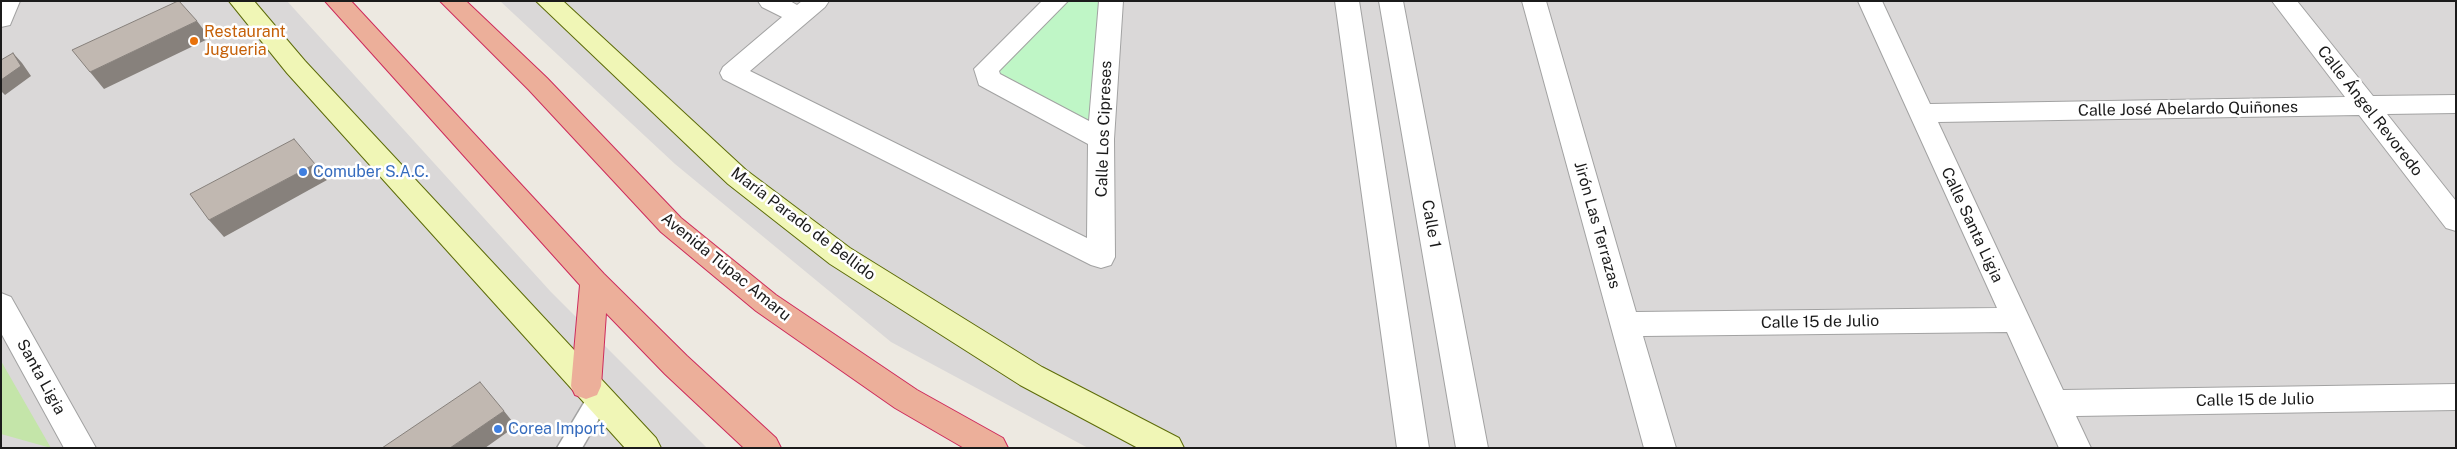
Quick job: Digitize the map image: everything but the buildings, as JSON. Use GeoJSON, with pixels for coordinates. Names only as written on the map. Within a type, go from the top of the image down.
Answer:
{"type":"FeatureCollection","features":[{"type":"Feature","properties":{"kind":"highway"},"geometry":{"type":"LineString","coordinates":[[337,1],[594,282],[676,365],[765,448]]}},
{"type":"Feature","properties":{"kind":"highway","name":"Avenida Túpac Amaru"},"geometry":{"type":"LineString","coordinates":[[452,1],[538,84],[671,225],[766,303],[906,399],[992,448]]}},
{"type":"Feature","properties":{"kind":"highway"},"geometry":{"type":"LineString","coordinates":[[592,392],[594,282]]}},
{"type":"Feature","properties":{"kind":"main road"},"geometry":{"type":"LineString","coordinates":[[242,1],[296,67],[645,448]]}},
{"type":"Feature","properties":{"kind":"main road","name":"María Parado de Bellido"},"geometry":{"type":"LineString","coordinates":[[548,1],[737,177],[840,256],[1031,376],[1168,448]]}},
{"type":"Feature","properties":{"kind":"street"},"geometry":{"type":"LineString","coordinates":[[1,18],[8,1]]}},
{"type":"Feature","properties":{"kind":"street"},"geometry":{"type":"LineString","coordinates":[[770,1],[808,8]]}},
{"type":"Feature","properties":{"kind":"street"},"geometry":{"type":"LineString","coordinates":[[1056,1],[986,69],[988,79],[1101,139]]}},
{"type":"Feature","properties":{"kind":"street","name":"Calle Los Cipreses"},"geometry":{"type":"LineString","coordinates":[[808,8],[732,73],[1101,257],[1101,139],[1111,1]]}},
{"type":"Feature","properties":{"kind":"street"},"geometry":{"type":"LineString","coordinates":[[1347,1],[1413,448]]}},
{"type":"Feature","properties":{"kind":"street","name":"Calle 1"},"geometry":{"type":"LineString","coordinates":[[1390,1],[1472,448]]}},
{"type":"Feature","properties":{"kind":"street","name":"Jirón Las Terrazas"},"geometry":{"type":"LineString","coordinates":[[1534,1],[1660,448]]}},
{"type":"Feature","properties":{"kind":"street","name":"Calle Santa Ligia"},"geometry":{"type":"LineString","coordinates":[[1870,1],[2075,448]]}},
{"type":"Feature","properties":{"kind":"street","name":"Calle Ángel Revoredo"},"geometry":{"type":"LineString","coordinates":[[2284,1],[2456,220]]}},
{"type":"Feature","properties":{"kind":"street","name":"Calle José Abelardo Quiñones"},"geometry":{"type":"LineString","coordinates":[[1921,113],[2456,104]]}},
{"type":"Feature","properties":{"kind":"street","name":"Santa Ligia"},"geometry":{"type":"LineString","coordinates":[[1,305],[80,448]]}},
{"type":"Feature","properties":{"kind":"street","name":"Calle 15 de Julio"},"geometry":{"type":"LineString","coordinates":[[1625,324],[2016,320]]}},
{"type":"Feature","properties":{"kind":"street","name":"Calle 15 de Julio"},"geometry":{"type":"LineString","coordinates":[[2054,403],[2456,397]]}},
{"type":"Feature","properties":{"kind":"lane"},"geometry":{"type":"LineString","coordinates":[[569,448],[592,392]]}},
{"type":"Feature","properties":{"kind":"shaded area"},"geometry":{"type":"Polygon","coordinates":[[[1,1],[287,1],[551,292],[707,448],[1,448],[1,1]]]}},
{"type":"Feature","properties":{"kind":"shaded area"},"geometry":{"type":"Polygon","coordinates":[[[500,1],[2456,1],[2456,448],[1088,448],[891,342],[675,164],[500,1]]]}},
{"type":"Feature","properties":{"kind":"green space"},"geometry":{"type":"Polygon","coordinates":[[[1067,1],[1102,1],[1098,114],[1082,122],[993,78],[993,69],[1067,1]]]}},
{"type":"Feature","properties":{"kind":"green space"},"geometry":{"type":"Polygon","coordinates":[[[1,361],[51,448],[1,434],[1,361]]]}},
{"type":"Feature","properties":{"kind":"place","name":"Restaurant Jugueria"},"geometry":{"type":"Point","coordinates":[194,41]}},
{"type":"Feature","properties":{"kind":"place","name":"Comuber S.A.C."},"geometry":{"type":"Point","coordinates":[303,172]}},
{"type":"Feature","properties":{"kind":"place","name":"Corea Import"},"geometry":{"type":"Point","coordinates":[498,429]}}]}
